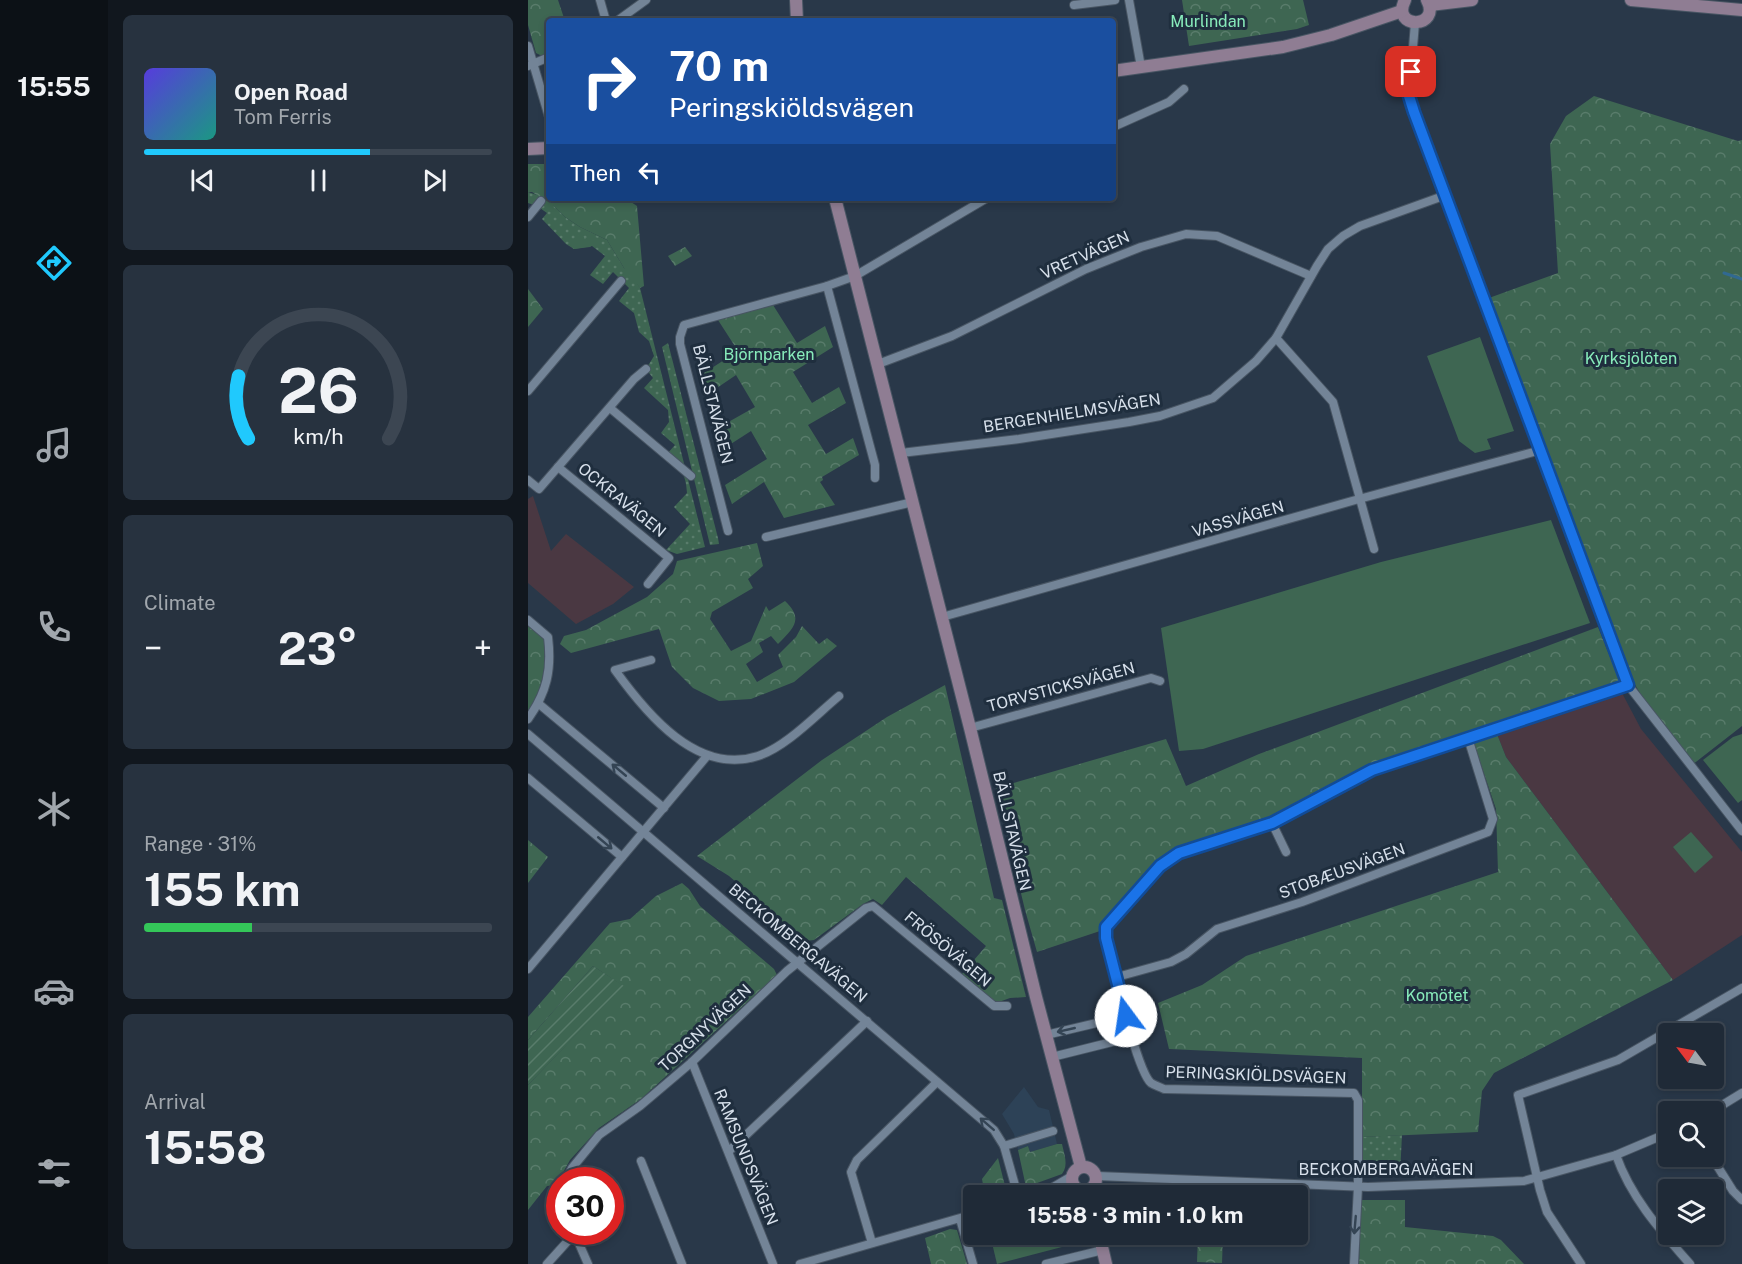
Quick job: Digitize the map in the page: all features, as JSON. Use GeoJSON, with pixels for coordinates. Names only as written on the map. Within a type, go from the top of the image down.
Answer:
{"type":"FeatureCollection","features":[{"type":"Feature","properties":{"kind":"street"},"geometry":{"type":"LineString","coordinates":[[600,0],[605,18]]}},
{"type":"Feature","properties":{"kind":"street"},"geometry":{"type":"LineString","coordinates":[[621,18],[646,0]]}},
{"type":"Feature","properties":{"kind":"street"},"geometry":{"type":"LineString","coordinates":[[796,0],[797,18]]}},
{"type":"Feature","properties":{"kind":"street"},"geometry":{"type":"LineString","coordinates":[[1074,5],[1115,0]]}},
{"type":"Feature","properties":{"kind":"street"},"geometry":{"type":"LineString","coordinates":[[1129,0],[1141,67]]}},
{"type":"Feature","properties":{"kind":"street"},"geometry":{"type":"LineString","coordinates":[[1116,70],[1283,47],[1331,35],[1404,5],[1406,19],[1415,23],[1421,22],[1430,12],[1429,3],[1472,0]]}},
{"type":"Feature","properties":{"kind":"street"},"geometry":{"type":"LineString","coordinates":[[1631,0],[1742,10]]}},
{"type":"Feature","properties":{"kind":"street"},"geometry":{"type":"LineString","coordinates":[[1415,23],[1409,96],[1414,112],[1628,685],[1742,831]]}},
{"type":"Feature","properties":{"kind":"street"},"geometry":{"type":"LineString","coordinates":[[528,46],[531,65],[546,108]]}},
{"type":"Feature","properties":{"kind":"street"},"geometry":{"type":"LineString","coordinates":[[531,65],[546,58]]}},
{"type":"Feature","properties":{"kind":"street"},"geometry":{"type":"LineString","coordinates":[[1116,126],[1169,102],[1184,89]]}},
{"type":"Feature","properties":{"kind":"street"},"geometry":{"type":"LineString","coordinates":[[528,149],[546,148]]}},
{"type":"Feature","properties":{"kind":"street","name":"BERGENHIELMSVÄGEN"},"geometry":{"type":"LineString","coordinates":[[901,453],[1023,438],[1160,416],[1213,398],[1256,362],[1276,338],[1328,249],[1343,236],[1360,226],[1446,195]]}},
{"type":"Feature","properties":{"kind":"street"},"geometry":{"type":"LineString","coordinates":[[528,217],[541,201]]}},
{"type":"Feature","properties":{"kind":"street","name":"BÄLLSTAVÄGEN"},"geometry":{"type":"LineString","coordinates":[[836,201],[1052,1057],[1077,1171],[1074,1185]]}},
{"type":"Feature","properties":{"kind":"street"},"geometry":{"type":"LineString","coordinates":[[855,276],[982,201]]}},
{"type":"Feature","properties":{"kind":"street","name":"VRETVÄGEN"},"geometry":{"type":"LineString","coordinates":[[878,364],[951,336],[1086,269],[1141,247],[1186,234],[1217,236],[1311,276]]}},
{"type":"Feature","properties":{"kind":"street","name":"BÄLLSTAVÄGEN"},"geometry":{"type":"LineString","coordinates":[[728,531],[680,344],[684,325],[827,286],[855,276]]}},
{"type":"Feature","properties":{"kind":"street"},"geometry":{"type":"LineString","coordinates":[[528,391],[621,281]]}},
{"type":"Feature","properties":{"kind":"street"},"geometry":{"type":"LineString","coordinates":[[827,286],[875,465],[875,478]]}},
{"type":"Feature","properties":{"kind":"street"},"geometry":{"type":"LineString","coordinates":[[1276,338],[1333,402],[1374,549]]}},
{"type":"Feature","properties":{"kind":"street"},"geometry":{"type":"LineString","coordinates":[[528,480],[539,489],[634,379],[646,369]]}},
{"type":"Feature","properties":{"kind":"street"},"geometry":{"type":"LineString","coordinates":[[610,408],[691,476]]}},
{"type":"Feature","properties":{"kind":"street","name":"VASSVÄGEN"},"geometry":{"type":"LineString","coordinates":[[942,617],[1541,450]]}},
{"type":"Feature","properties":{"kind":"street","name":"OCKRAVÄGEN"},"geometry":{"type":"LineString","coordinates":[[558,467],[669,558],[648,584]]}},
{"type":"Feature","properties":{"kind":"street"},"geometry":{"type":"LineString","coordinates":[[766,537],[913,501]]}},
{"type":"Feature","properties":{"kind":"street"},"geometry":{"type":"LineString","coordinates":[[528,620],[548,637],[550,668],[539,704],[528,719]]}},
{"type":"Feature","properties":{"kind":"street"},"geometry":{"type":"LineString","coordinates":[[651,660],[615,670],[633,695],[665,729],[707,756],[732,759],[758,756],[782,743],[839,696]]}},
{"type":"Feature","properties":{"kind":"street","name":"TORVSTICKSVÄGEN"},"geometry":{"type":"LineString","coordinates":[[970,728],[1151,678],[1160,681]]}},
{"type":"Feature","properties":{"kind":"street","name":"PERINGSKIÖLDSVÄGEN"},"geometry":{"type":"LineString","coordinates":[[1358,1187],[1358,1100],[1354,1093],[1164,1089],[1151,1082],[1143,1071],[1132,1037],[1106,938],[1106,927],[1160,866],[1179,853],[1272,823],[1372,770],[1628,685]]}},
{"type":"Feature","properties":{"kind":"street"},"geometry":{"type":"LineString","coordinates":[[539,704],[664,808]]}},
{"type":"Feature","properties":{"kind":"street","name":"BECKOMBERGAVÄGEN"},"geometry":{"type":"LineString","coordinates":[[528,734],[994,1130],[1004,1146],[1015,1185]]}},
{"type":"Feature","properties":{"kind":"street","name":"STOBÆUSVÄGEN"},"geometry":{"type":"LineString","coordinates":[[1117,977],[1171,962],[1186,954],[1217,929],[1302,902],[1488,832],[1493,819],[1468,738]]}},
{"type":"Feature","properties":{"kind":"street"},"geometry":{"type":"LineString","coordinates":[[528,969],[707,756]]}},
{"type":"Feature","properties":{"kind":"street"},"geometry":{"type":"LineString","coordinates":[[528,778],[622,857]]}},
{"type":"Feature","properties":{"kind":"street"},"geometry":{"type":"LineString","coordinates":[[1272,823],[1286,852]]}},
{"type":"Feature","properties":{"kind":"street","name":"TORGNYVÄGEN"},"geometry":{"type":"LineString","coordinates":[[574,1167],[599,1135],[640,1106],[692,1062],[798,962],[859,914],[873,906]]}},
{"type":"Feature","properties":{"kind":"street","name":"FRÖSÖVÄGEN"},"geometry":{"type":"LineString","coordinates":[[873,906],[994,1006],[1007,1005]]}},
{"type":"Feature","properties":{"kind":"street"},"geometry":{"type":"LineString","coordinates":[[1581,1264],[1547,1212],[1518,1095],[1618,1060],[1742,988]]}},
{"type":"Feature","properties":{"kind":"street"},"geometry":{"type":"LineString","coordinates":[[1046,1035],[1126,1016]]}},
{"type":"Feature","properties":{"kind":"street"},"geometry":{"type":"LineString","coordinates":[[729,1152],[867,1021]]}},
{"type":"Feature","properties":{"kind":"street"},"geometry":{"type":"LineString","coordinates":[[1052,1057],[1132,1037]]}},
{"type":"Feature","properties":{"kind":"street","name":"RAMSUNDSVÄGEN"},"geometry":{"type":"LineString","coordinates":[[692,1062],[772,1264]]}},
{"type":"Feature","properties":{"kind":"street"},"geometry":{"type":"LineString","coordinates":[[872,1243],[851,1172],[857,1160],[937,1082]]}},
{"type":"Feature","properties":{"kind":"street"},"geometry":{"type":"LineString","coordinates":[[1724,1104],[1742,1093]]}},
{"type":"Feature","properties":{"kind":"street"},"geometry":{"type":"LineString","coordinates":[[1004,1146],[1053,1131]]}},
{"type":"Feature","properties":{"kind":"street","name":"BECKOMBERGAVÄGEN"},"geometry":{"type":"LineString","coordinates":[[1096,1176],[1358,1187],[1524,1182],[1616,1155],[1658,1137]]}},
{"type":"Feature","properties":{"kind":"street"},"geometry":{"type":"LineString","coordinates":[[1616,1155],[1639,1201],[1690,1264]]}},
{"type":"Feature","properties":{"kind":"street"},"geometry":{"type":"LineString","coordinates":[[641,1161],[682,1264]]}},
{"type":"Feature","properties":{"kind":"street"},"geometry":{"type":"LineString","coordinates":[[1718,1167],[1733,1191],[1742,1200]]}},
{"type":"Feature","properties":{"kind":"street"},"geometry":{"type":"LineString","coordinates":[[1054,1185],[1077,1171],[1092,1169],[1096,1176],[1095,1185]]}},
{"type":"Feature","properties":{"kind":"street"},"geometry":{"type":"LineString","coordinates":[[1354,1264],[1358,1187]]}},
{"type":"Feature","properties":{"kind":"street"},"geometry":{"type":"LineString","coordinates":[[800,1264],[963,1218]]}},
{"type":"Feature","properties":{"kind":"street"},"geometry":{"type":"LineString","coordinates":[[960,1219],[973,1264]]}},
{"type":"Feature","properties":{"kind":"street"},"geometry":{"type":"LineString","coordinates":[[547,1264],[563,1245]]}},
{"type":"Feature","properties":{"kind":"street"},"geometry":{"type":"LineString","coordinates":[[580,1245],[588,1264]]}},
{"type":"Feature","properties":{"kind":"street"},"geometry":{"type":"LineString","coordinates":[[1102,1245],[1106,1264]]}},
{"type":"Feature","properties":{"kind":"street"},"geometry":{"type":"LineString","coordinates":[[1046,1264],[1103,1250]]}},
{"type":"Feature","properties":{"kind":"shaded area"},"geometry":{"type":"Polygon","coordinates":[[[533,496],[551,551],[566,534],[634,587],[613,604],[576,624],[528,583],[528,499],[533,496]]]}},
{"type":"Feature","properties":{"kind":"shaded area"},"geometry":{"type":"Polygon","coordinates":[[[1621,691],[1641,729],[1742,852],[1742,935],[1673,980],[1506,757],[1497,734],[1621,691]]]}},
{"type":"Feature","properties":{"kind":"shaded area"},"geometry":{"type":"Polygon","coordinates":[[[1024,1087],[1038,1107],[1049,1110],[1057,1144],[1030,1152],[1028,1146],[1018,1150],[1014,1134],[1002,1114],[1024,1087]]]}},
{"type":"Feature","properties":{"kind":"green space"},"geometry":{"type":"Polygon","coordinates":[[[528,0],[558,0],[564,18],[546,18],[546,56],[544,57],[536,53],[528,25],[528,0]]]}},
{"type":"Feature","properties":{"kind":"green space","name":"Murlindan"},"geometry":{"type":"Polygon","coordinates":[[[1182,0],[1303,0],[1309,25],[1297,29],[1189,46],[1182,0]]]}},
{"type":"Feature","properties":{"kind":"green space","name":"Kyrksjölöten"},"geometry":{"type":"Polygon","coordinates":[[[1594,96],[1738,141],[1742,140],[1742,726],[1692,765],[1644,700],[1630,676],[1489,298],[1558,273],[1550,144],[1566,116],[1594,96]]]}},
{"type":"Feature","properties":{"kind":"green space"},"geometry":{"type":"Polygon","coordinates":[[[528,164],[546,164],[546,201],[630,201],[637,206],[644,286],[640,288],[624,268],[607,240],[580,227],[555,207],[532,192],[528,192],[528,164]]]}},
{"type":"Feature","properties":{"kind":"green space"},"geometry":{"type":"Polygon","coordinates":[[[528,192],[546,198],[546,201],[549,201],[565,217],[607,240],[624,268],[628,270],[640,288],[705,547],[677,554],[666,550],[690,524],[674,507],[687,493],[681,471],[666,455],[675,445],[661,433],[669,422],[668,410],[644,388],[653,378],[646,369],[654,356],[649,341],[639,332],[634,313],[619,301],[629,288],[613,272],[603,284],[590,275],[605,256],[592,246],[574,249],[566,244],[542,219],[547,213],[528,203],[528,192]]]}},
{"type":"Feature","properties":{"kind":"green space"},"geometry":{"type":"Polygon","coordinates":[[[579,235],[591,240],[598,238],[597,242],[590,247],[574,249],[571,246],[577,241],[579,235]]]}},
{"type":"Feature","properties":{"kind":"green space"},"geometry":{"type":"Polygon","coordinates":[[[685,247],[692,256],[675,266],[668,256],[685,247]]]}},
{"type":"Feature","properties":{"kind":"green space"},"geometry":{"type":"Polygon","coordinates":[[[528,289],[543,309],[528,327],[528,289]]]}},
{"type":"Feature","properties":{"kind":"green space","name":"Björnparken"},"geometry":{"type":"Polygon","coordinates":[[[773,305],[797,343],[825,326],[833,347],[793,372],[812,403],[839,387],[846,403],[808,425],[826,454],[853,438],[859,455],[822,477],[823,480],[820,482],[835,505],[784,518],[764,482],[732,504],[725,485],[767,459],[751,431],[723,449],[716,429],[755,407],[736,375],[708,394],[701,375],[738,351],[718,320],[773,305]]]}},
{"type":"Feature","properties":{"kind":"green space"},"geometry":{"type":"Polygon","coordinates":[[[1480,337],[1514,431],[1487,439],[1491,449],[1475,453],[1459,441],[1427,356],[1480,337]]]}},
{"type":"Feature","properties":{"kind":"green space"},"geometry":{"type":"Polygon","coordinates":[[[668,343],[719,544],[710,545],[662,347],[668,343]]]}},
{"type":"Feature","properties":{"kind":"green space"},"geometry":{"type":"Polygon","coordinates":[[[1551,520],[1590,623],[1203,749],[1179,751],[1161,628],[1381,562],[1551,520]]]}},
{"type":"Feature","properties":{"kind":"green space"},"geometry":{"type":"Polygon","coordinates":[[[757,543],[763,566],[748,579],[753,588],[712,612],[710,619],[731,651],[751,641],[766,606],[769,611],[785,601],[794,613],[795,623],[778,644],[771,636],[759,643],[763,652],[746,664],[757,682],[783,667],[778,655],[796,637],[802,626],[819,644],[827,638],[837,646],[794,682],[751,699],[719,701],[693,688],[672,667],[659,629],[571,653],[560,644],[564,636],[586,630],[647,597],[673,574],[677,561],[757,543]]]}},
{"type":"Feature","properties":{"kind":"green space"},"geometry":{"type":"Polygon","coordinates":[[[528,625],[544,639],[545,659],[541,684],[528,711],[528,625]]]}},
{"type":"Feature","properties":{"kind":"green space"},"geometry":{"type":"Polygon","coordinates":[[[1598,627],[1620,682],[1362,771],[1273,819],[1168,854],[1138,883],[1100,931],[1037,952],[996,788],[1166,739],[1186,786],[1259,754],[1598,627]]]}},
{"type":"Feature","properties":{"kind":"green space"},"geometry":{"type":"Polygon","coordinates":[[[945,685],[994,898],[1002,900],[1026,997],[1010,998],[996,1003],[962,974],[986,946],[906,877],[882,905],[873,899],[814,940],[805,941],[729,876],[697,856],[822,760],[887,717],[945,685]]]}},
{"type":"Feature","properties":{"kind":"green space","name":"Komötet"},"geometry":{"type":"Polygon","coordinates":[[[1497,734],[1506,757],[1673,980],[1494,1073],[1482,1091],[1478,1132],[1362,1137],[1362,1058],[1169,1049],[1158,1003],[1202,985],[1246,956],[1498,872],[1496,809],[1473,741],[1497,734]]]}},
{"type":"Feature","properties":{"kind":"green space"},"geometry":{"type":"Polygon","coordinates":[[[1742,734],[1742,800],[1738,803],[1703,760],[1733,737],[1742,734]]]}},
{"type":"Feature","properties":{"kind":"green space"},"geometry":{"type":"Polygon","coordinates":[[[1691,832],[1713,857],[1695,873],[1673,847],[1691,832]]]}},
{"type":"Feature","properties":{"kind":"green space"},"geometry":{"type":"Polygon","coordinates":[[[528,840],[548,857],[528,883],[528,840]]]}},
{"type":"Feature","properties":{"kind":"green space"},"geometry":{"type":"Polygon","coordinates":[[[682,883],[689,889],[700,906],[774,969],[777,975],[641,1099],[599,1128],[566,1167],[546,1167],[546,1187],[528,1210],[528,1085],[623,986],[593,966],[528,1040],[528,1017],[610,923],[630,919],[656,896],[682,883]]]}},
{"type":"Feature","properties":{"kind":"green space"},"geometry":{"type":"Polygon","coordinates":[[[593,966],[624,986],[528,1085],[528,1040],[593,966]]]}},
{"type":"Feature","properties":{"kind":"green space"},"geometry":{"type":"Polygon","coordinates":[[[1402,1135],[1400,1174],[1364,1174],[1362,1172],[1362,1137],[1402,1135]]]}},
{"type":"Feature","properties":{"kind":"green space"},"geometry":{"type":"Polygon","coordinates":[[[1062,1144],[1065,1159],[1064,1171],[1062,1174],[1026,1185],[1018,1150],[1028,1146],[1030,1152],[1062,1144]]]}},
{"type":"Feature","properties":{"kind":"green space"},"geometry":{"type":"Polygon","coordinates":[[[998,1158],[1005,1185],[983,1185],[982,1179],[998,1158]]]}},
{"type":"Feature","properties":{"kind":"green space"},"geometry":{"type":"Polygon","coordinates":[[[1361,1200],[1405,1200],[1405,1227],[1493,1236],[1501,1240],[1524,1264],[1359,1264],[1361,1200]]]}},
{"type":"Feature","properties":{"kind":"green space"},"geometry":{"type":"Polygon","coordinates":[[[950,1229],[957,1230],[967,1264],[931,1264],[925,1238],[950,1229]]]}},
{"type":"Feature","properties":{"kind":"green space"},"geometry":{"type":"Polygon","coordinates":[[[992,1245],[1070,1245],[997,1264],[992,1245]]]}},
{"type":"Feature","properties":{"kind":"green space"},"geometry":{"type":"Polygon","coordinates":[[[1198,1245],[1223,1245],[1222,1263],[1197,1262],[1198,1245]]]}},
{"type":"Feature","properties":{"kind":"waterway"},"geometry":{"type":"LineString","coordinates":[[1724,273],[1742,279]]}},
{"type":"Feature","properties":{"kind":"route"},"geometry":{"type":"LineString","coordinates":[[1126,1016],[1106,938],[1106,927],[1160,866],[1179,853],[1272,823],[1372,770],[1628,685],[1614,642],[1414,112],[1409,96],[1411,72]]}}]}
